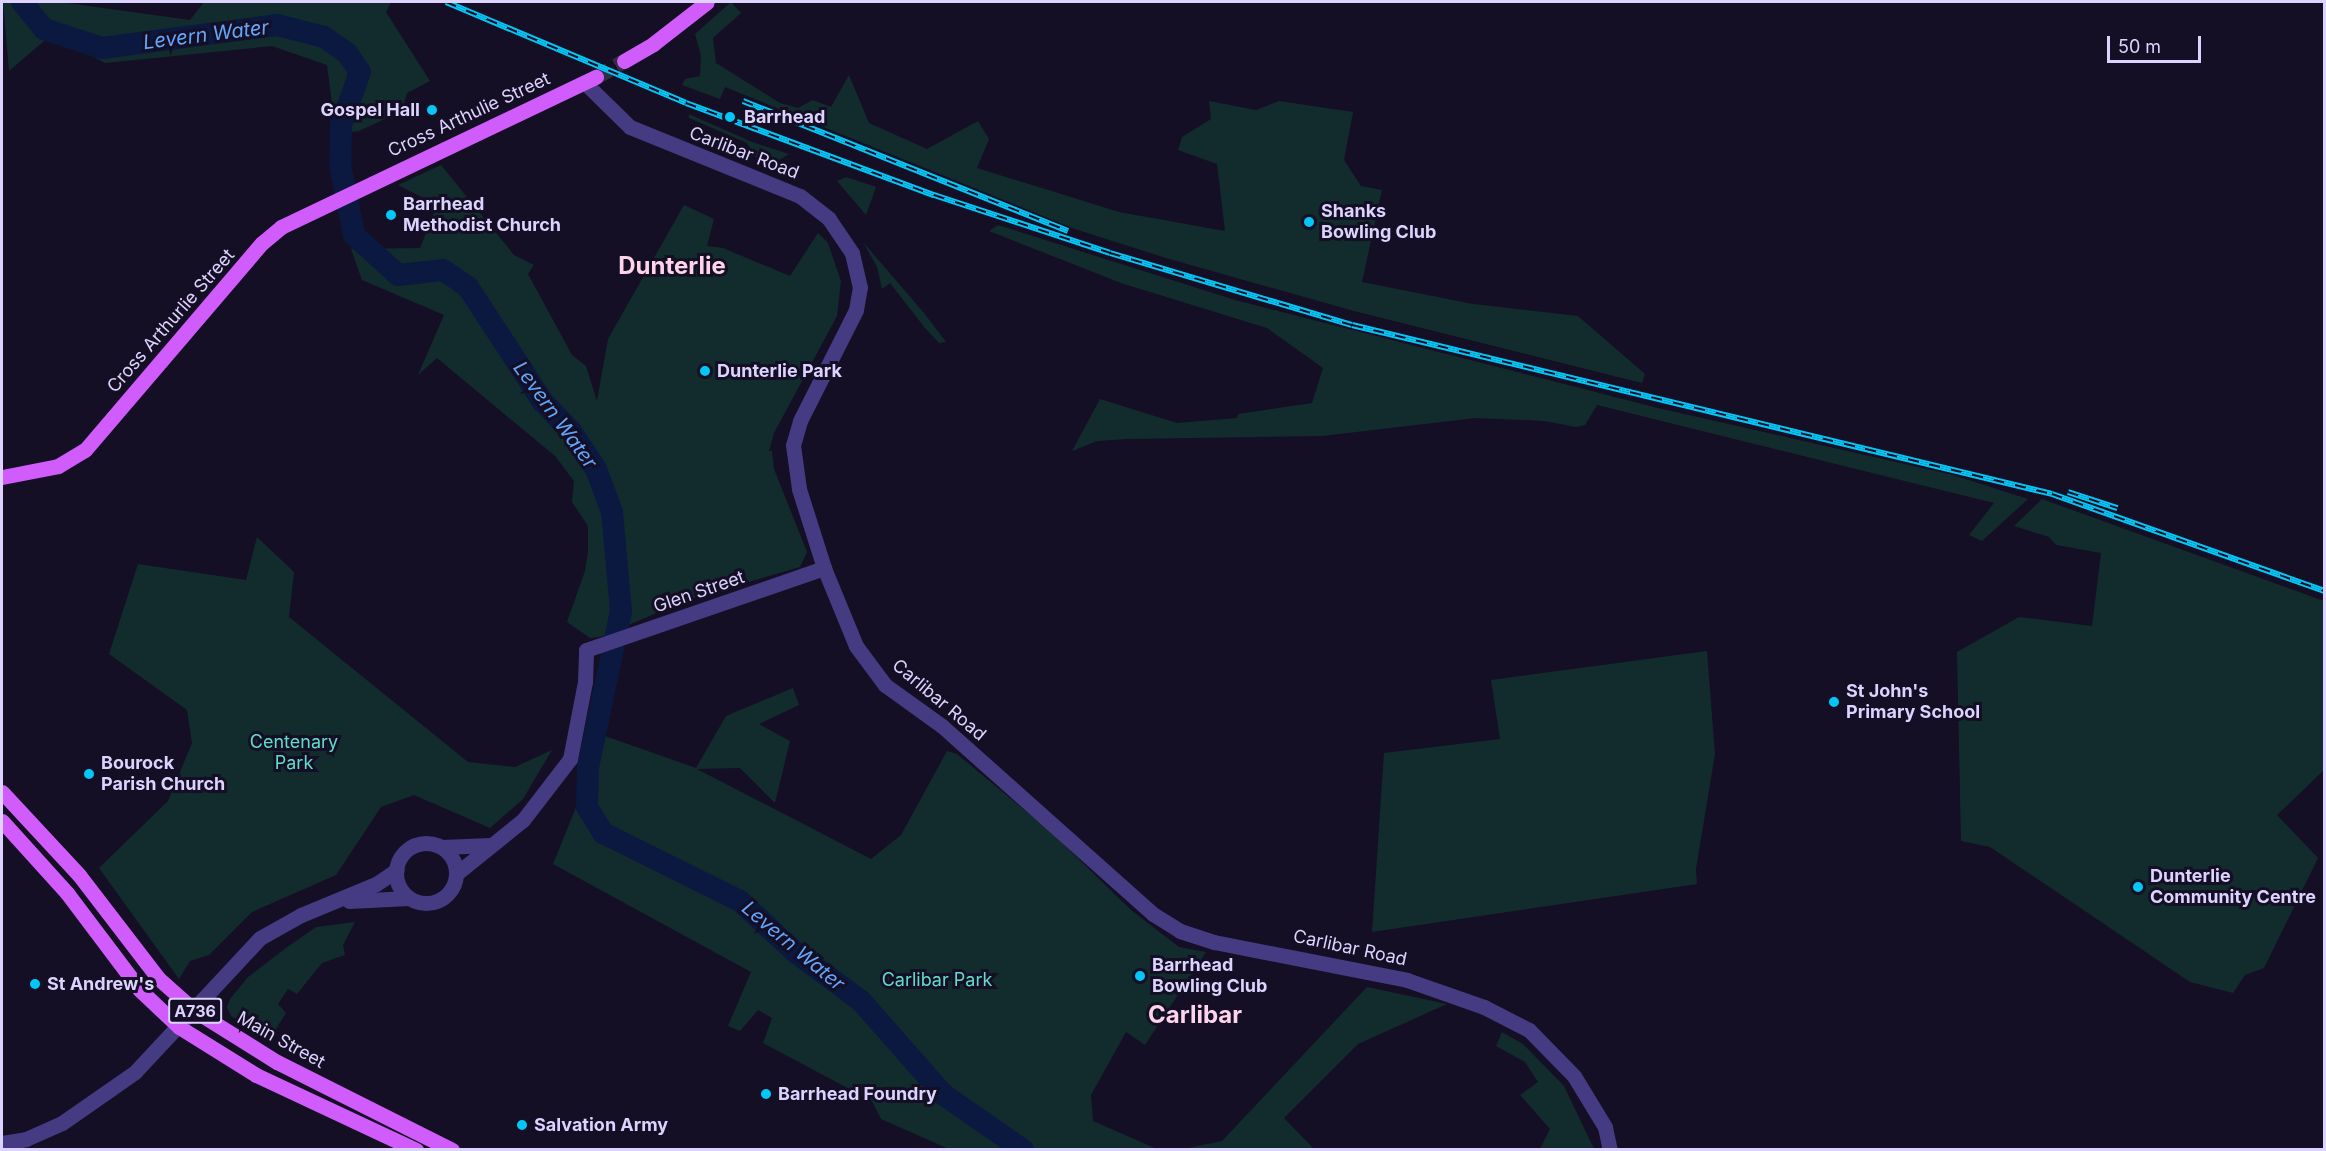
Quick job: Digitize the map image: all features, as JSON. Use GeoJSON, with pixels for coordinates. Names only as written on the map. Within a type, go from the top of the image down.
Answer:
{"type":"FeatureCollection","features":[{"type":"Feature","properties":{"kind":"main road"},"geometry":{"type":"LineString","coordinates":[[624,61],[653,44],[707,2]]}},
{"type":"Feature","properties":{"kind":"main road","name":"Cross Arthulie Street"},"geometry":{"type":"LineString","coordinates":[[370,183],[590,80]]}},
{"type":"Feature","properties":{"kind":"main road","name":"Cross Arthurlie Street"},"geometry":{"type":"LineString","coordinates":[[2,477],[58,466],[85,450],[262,243],[325,204],[370,183]]}},
{"type":"Feature","properties":{"kind":"main road","name":"Main Street"},"geometry":{"type":"LineString","coordinates":[[2,792],[80,875],[158,978],[195,1011],[258,1052],[452,1149]]}},
{"type":"Feature","properties":{"kind":"main road","name":"Main Street"},"geometry":{"type":"LineString","coordinates":[[2,821],[67,893],[140,990],[179,1027],[256,1076],[416,1149]]}},
{"type":"Feature","properties":{"kind":"street","name":"Carlibar Road"},"geometry":{"type":"LineString","coordinates":[[590,80],[630,127],[800,196],[829,219],[852,253],[860,287],[856,310],[800,421],[793,445],[799,489],[824,568],[856,646],[885,685],[942,726],[1153,914],[1180,931],[1214,942],[1407,980],[1493,1011],[1529,1030],[1574,1076],[1605,1127],[1610,1149]]}},
{"type":"Feature","properties":{"kind":"street","name":"Glen Street"},"geometry":{"type":"LineString","coordinates":[[490,845],[532,810],[570,759],[585,682],[586,650],[631,637],[824,568]]}},
{"type":"Feature","properties":{"kind":"street"},"geometry":{"type":"LineString","coordinates":[[409,898],[401,889],[397,870],[405,852],[413,846],[422,843],[442,848],[490,845]]}},
{"type":"Feature","properties":{"kind":"street"},"geometry":{"type":"LineString","coordinates":[[456,874],[490,845]]}},
{"type":"Feature","properties":{"kind":"street"},"geometry":{"type":"LineString","coordinates":[[340,901],[409,898],[425,903],[443,898],[450,891],[456,874],[454,863],[442,848]]}},
{"type":"Feature","properties":{"kind":"street"},"geometry":{"type":"LineString","coordinates":[[2,1143],[26,1139],[62,1123],[135,1072],[195,1011],[225,972],[260,938],[301,915],[340,901],[397,870]]}},
{"type":"Feature","properties":{"kind":"green space"},"geometry":{"type":"Polygon","coordinates":[[[3,2],[60,2],[190,20],[204,2],[391,2],[386,12],[430,81],[407,93],[402,111],[359,131],[336,134],[327,65],[272,46],[105,63],[51,35],[9,71],[3,2]]]}},
{"type":"Feature","properties":{"kind":"green space"},"geometry":{"type":"Polygon","coordinates":[[[731,2],[741,13],[713,38],[716,63],[780,103],[798,108],[813,100],[831,107],[849,75],[869,123],[927,149],[978,121],[989,139],[977,168],[1119,212],[1225,231],[1217,164],[1178,150],[1182,137],[1211,119],[1209,101],[1256,110],[1279,101],[1353,112],[1344,160],[1361,186],[1382,190],[1362,282],[1473,304],[1578,316],[1645,374],[1642,383],[1354,311],[1166,258],[1075,229],[725,87],[720,99],[682,85],[685,79],[700,76],[701,56],[695,34],[731,2]]]}},
{"type":"Feature","properties":{"kind":"green space"},"geometry":{"type":"Polygon","coordinates":[[[689,114],[752,142],[789,154],[763,170],[747,143],[689,118],[689,114]]]}},
{"type":"Feature","properties":{"kind":"green space"},"geometry":{"type":"Polygon","coordinates":[[[441,165],[514,255],[534,265],[528,274],[572,355],[586,366],[597,401],[608,339],[684,205],[714,219],[707,246],[723,248],[790,276],[818,233],[828,243],[841,281],[837,316],[774,433],[769,451],[772,451],[774,469],[807,552],[800,567],[687,600],[600,637],[590,638],[567,622],[585,571],[588,552],[588,526],[572,502],[574,481],[555,456],[437,358],[418,375],[444,315],[362,280],[351,249],[420,248],[437,205],[398,185],[441,165]]]}},
{"type":"Feature","properties":{"kind":"green space"},"geometry":{"type":"Polygon","coordinates":[[[846,177],[876,187],[866,215],[837,181],[846,177]]]}},
{"type":"Feature","properties":{"kind":"green space"},"geometry":{"type":"Polygon","coordinates":[[[998,225],[1235,300],[1658,408],[1953,475],[2028,499],[1982,541],[1969,535],[1994,503],[1597,405],[1585,425],[1576,427],[1544,421],[1476,418],[1322,436],[1097,441],[1072,451],[1100,399],[1177,423],[1237,418],[1238,414],[1312,403],[1323,368],[1267,328],[1121,283],[989,231],[998,225]]]}},
{"type":"Feature","properties":{"kind":"green space"},"geometry":{"type":"Polygon","coordinates":[[[863,242],[946,342],[939,343],[890,283],[882,289],[877,267],[863,242]]]}},
{"type":"Feature","properties":{"kind":"green space"},"geometry":{"type":"Polygon","coordinates":[[[2042,499],[2324,601],[2324,770],[2277,815],[2318,858],[2264,968],[2245,975],[2233,993],[2190,982],[1990,847],[1961,841],[1957,652],[2019,617],[2092,626],[2101,553],[2056,545],[2049,537],[2014,526],[2042,499]]]}},
{"type":"Feature","properties":{"kind":"green space","name":"Centenary Park"},"geometry":{"type":"Polygon","coordinates":[[[257,537],[294,572],[289,617],[468,762],[515,767],[552,750],[523,799],[490,828],[414,795],[381,807],[336,875],[252,912],[209,955],[190,961],[179,979],[99,868],[168,801],[192,743],[187,710],[109,654],[138,564],[246,580],[257,537]]]}},
{"type":"Feature","properties":{"kind":"green space"},"geometry":{"type":"Polygon","coordinates":[[[1707,651],[1715,754],[1696,869],[1697,884],[1372,932],[1384,753],[1500,739],[1491,680],[1707,651]]]}},
{"type":"Feature","properties":{"kind":"green space","name":"Carlibar Park"},"geometry":{"type":"Polygon","coordinates":[[[793,688],[799,705],[759,724],[790,741],[775,803],[740,768],[697,769],[871,859],[901,835],[947,751],[957,754],[1052,833],[1131,910],[1179,947],[1206,952],[1145,1045],[1126,1032],[1091,1095],[1093,1121],[1157,1149],[949,1149],[881,1119],[872,1101],[763,1043],[772,1018],[758,1010],[740,1031],[728,1026],[751,972],[553,864],[605,736],[696,768],[726,716],[793,688]]]}},
{"type":"Feature","properties":{"kind":"green space"},"geometry":{"type":"Polygon","coordinates":[[[355,922],[343,945],[345,955],[322,963],[297,994],[288,989],[278,1004],[286,1013],[272,1035],[266,1038],[231,1016],[227,1007],[230,999],[248,977],[286,948],[316,927],[355,922]]]}},
{"type":"Feature","properties":{"kind":"green space"},"geometry":{"type":"Polygon","coordinates":[[[1367,987],[1447,1004],[1358,1044],[1284,1118],[1314,1149],[1183,1149],[1222,1141],[1367,987]]]}},
{"type":"Feature","properties":{"kind":"green space"},"geometry":{"type":"Polygon","coordinates":[[[1502,1032],[1523,1044],[1564,1086],[1594,1149],[1540,1149],[1550,1129],[1520,1095],[1538,1082],[1525,1062],[1496,1046],[1502,1032]]]}},
{"type":"Feature","properties":{"kind":"waterway","name":"Levern Water"},"geometry":{"type":"LineString","coordinates":[[22,2],[44,29],[102,48],[277,25],[324,37],[347,53],[360,72],[341,125],[340,164],[354,235],[398,275],[443,270],[468,287],[543,402],[571,431],[596,469],[612,512],[621,611],[588,767],[587,807],[603,833],[740,901],[795,952],[861,1001],[944,1095],[1023,1150]]}},
{"type":"Feature","properties":{"kind":"tunnel"},"geometry":{"type":"LineString","coordinates":[[596,77],[624,61]]}},
{"type":"Feature","properties":{"kind":"railway"},"geometry":{"type":"LineString","coordinates":[[446,2],[686,103],[934,195],[1110,253],[1352,325],[2052,494],[2324,591]]}},
{"type":"Feature","properties":{"kind":"railway"},"geometry":{"type":"LineString","coordinates":[[743,101],[1068,231]]}},
{"type":"Feature","properties":{"kind":"railway"},"geometry":{"type":"LineString","coordinates":[[2068,492],[2117,508]]}},
{"type":"Feature","properties":{"kind":"place","name":"Gospel Hall"},"geometry":{"type":"Point","coordinates":[432,110]}},
{"type":"Feature","properties":{"kind":"place","name":"Barrhead"},"geometry":{"type":"Point","coordinates":[730,117]}},
{"type":"Feature","properties":{"kind":"place","name":"Barrhead Methodist Church"},"geometry":{"type":"Point","coordinates":[391,215]}},
{"type":"Feature","properties":{"kind":"place","name":"Shanks Bowling Club"},"geometry":{"type":"Point","coordinates":[1309,222]}},
{"type":"Feature","properties":{"kind":"place","name":"Dunterlie Park"},"geometry":{"type":"Point","coordinates":[705,371]}},
{"type":"Feature","properties":{"kind":"place","name":"St John's Primary School"},"geometry":{"type":"Point","coordinates":[1834,702]}},
{"type":"Feature","properties":{"kind":"place","name":"Bourock Parish Church"},"geometry":{"type":"Point","coordinates":[89,774]}},
{"type":"Feature","properties":{"kind":"place","name":"Dunterlie Community Centre"},"geometry":{"type":"Point","coordinates":[2138,887]}},
{"type":"Feature","properties":{"kind":"place","name":"Barrhead Bowling Club"},"geometry":{"type":"Point","coordinates":[1140,976]}},
{"type":"Feature","properties":{"kind":"place","name":"St Andrew's"},"geometry":{"type":"Point","coordinates":[35,984]}},
{"type":"Feature","properties":{"kind":"place","name":"Barrhead Foundry"},"geometry":{"type":"Point","coordinates":[766,1094]}},
{"type":"Feature","properties":{"kind":"place","name":"Salvation Army"},"geometry":{"type":"Point","coordinates":[522,1125]}},
{"type":"Feature","properties":{"kind":"district","name":"Dunterlie"},"geometry":{"type":"Point","coordinates":[672,266]}},
{"type":"Feature","properties":{"kind":"district","name":"Carlibar"},"geometry":{"type":"Point","coordinates":[1195,1015]}}]}
